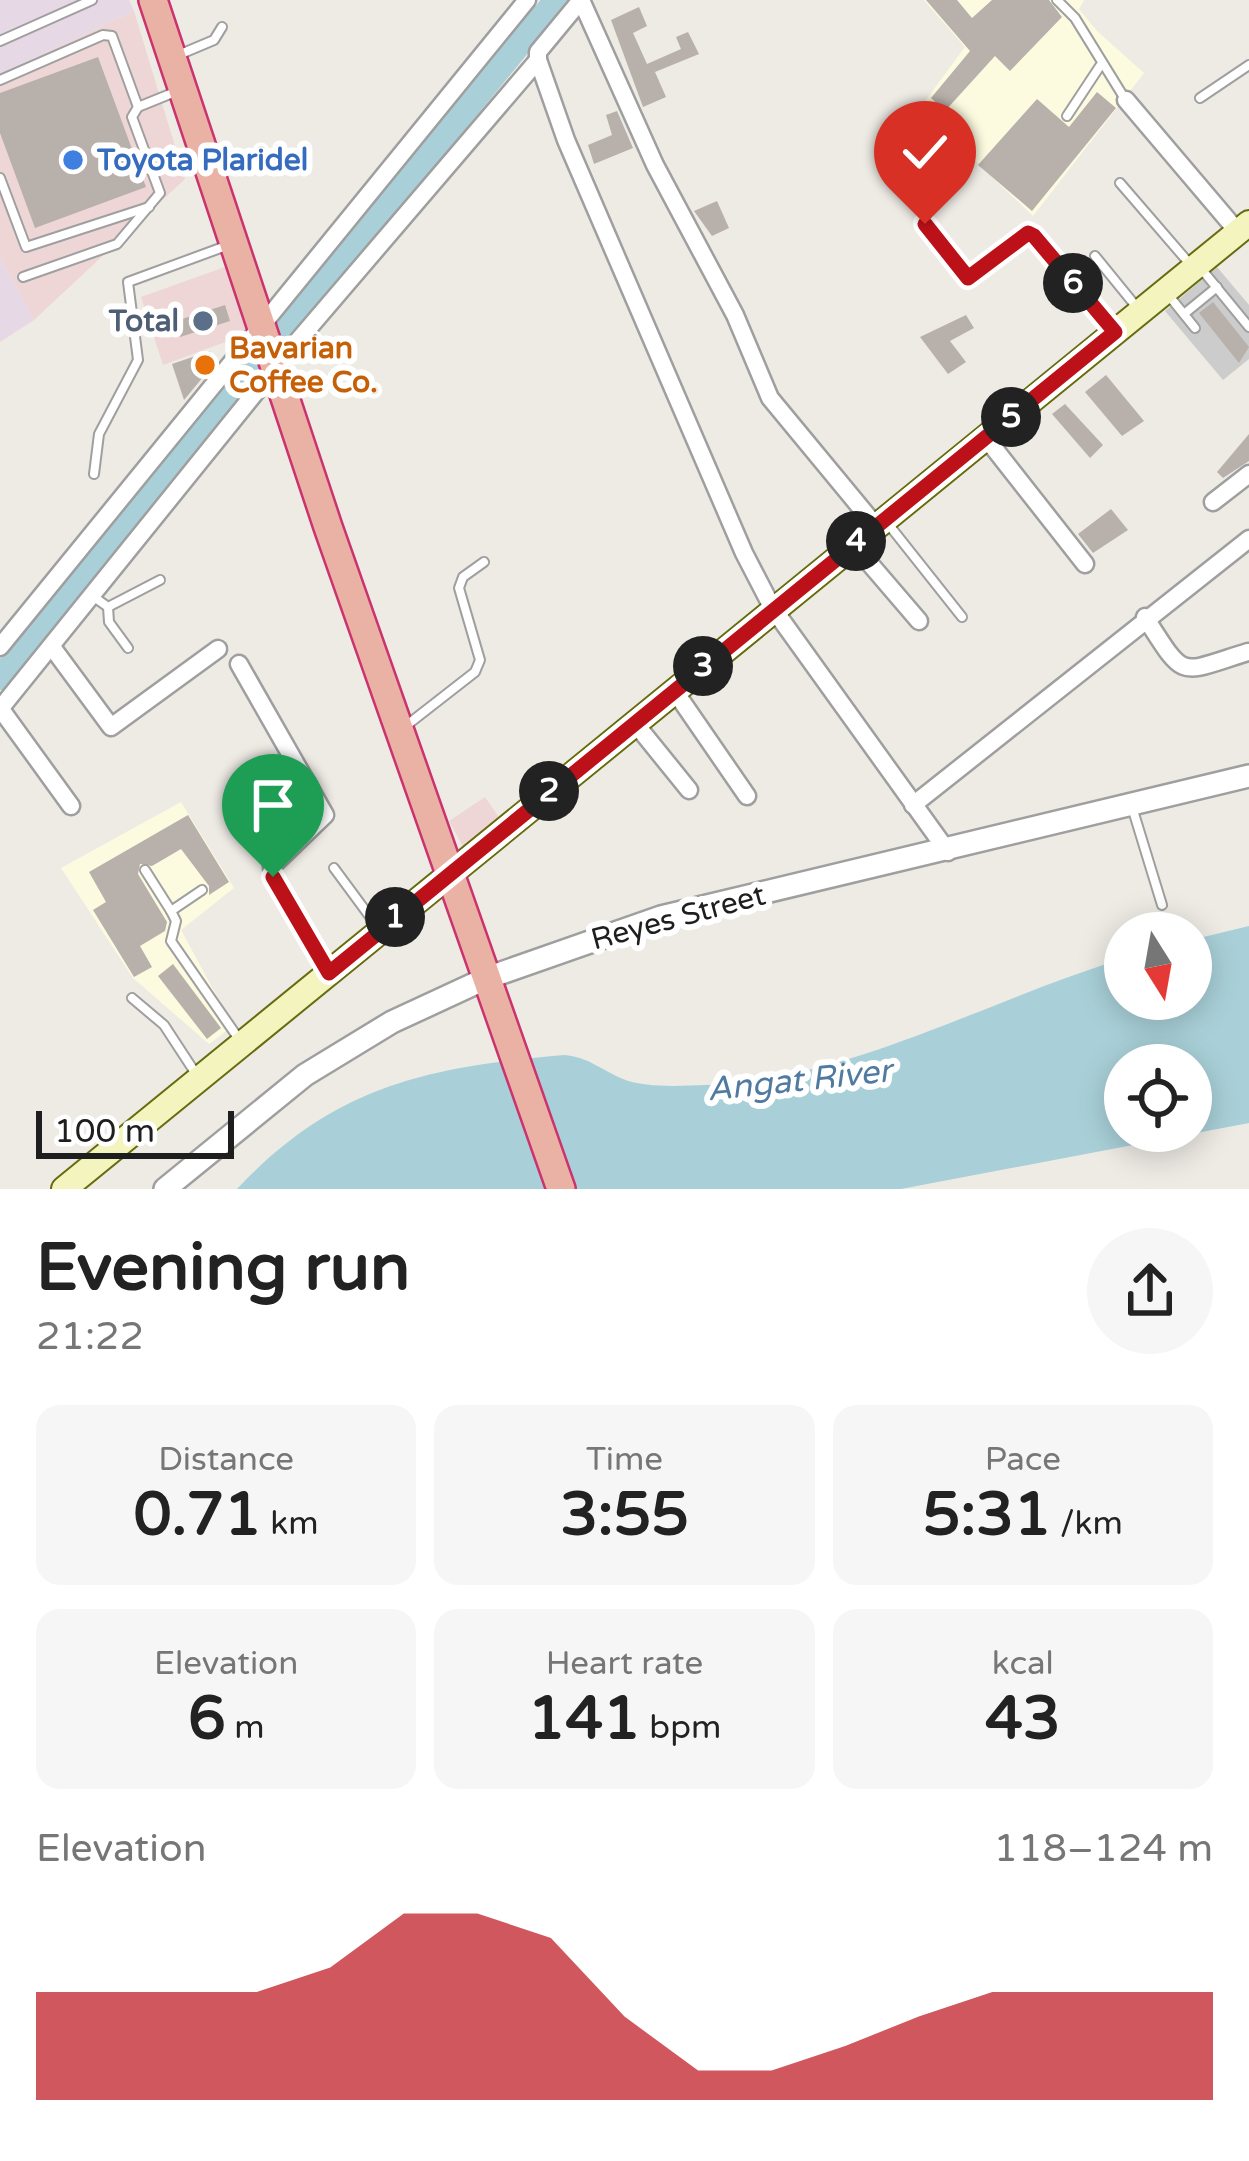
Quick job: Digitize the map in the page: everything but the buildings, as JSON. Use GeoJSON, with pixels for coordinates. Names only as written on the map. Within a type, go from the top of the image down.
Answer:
{"type":"FeatureCollection","features":[{"type":"Feature","properties":{"kind":"highway"},"geometry":{"type":"LineString","coordinates":[[153,0],[274,371],[561,1189]]}},
{"type":"Feature","properties":{"kind":"main road"},"geometry":{"type":"LineString","coordinates":[[64,1189],[772,607],[1244,231]]}},
{"type":"Feature","properties":{"kind":"street"},"geometry":{"type":"LineString","coordinates":[[0,647],[262,333],[527,0]]}},
{"type":"Feature","properties":{"kind":"street"},"geometry":{"type":"LineString","coordinates":[[880,522],[770,398],[735,315],[655,165],[581,0],[538,52],[538,60],[625,279],[772,607],[948,852]]}},
{"type":"Feature","properties":{"kind":"street"},"geometry":{"type":"LineString","coordinates":[[70,806],[0,709],[52,647],[101,602],[274,371],[538,60]]}},
{"type":"Feature","properties":{"kind":"street"},"geometry":{"type":"LineString","coordinates":[[1126,100],[1244,231]]}},
{"type":"Feature","properties":{"kind":"street"},"geometry":{"type":"LineString","coordinates":[[925,224],[968,278],[1028,233],[1034,236],[1115,332]]}},
{"type":"Feature","properties":{"kind":"street"},"geometry":{"type":"LineString","coordinates":[[986,438],[1084,564]]}},
{"type":"Feature","properties":{"kind":"street"},"geometry":{"type":"LineString","coordinates":[[1213,502],[1249,474]]}},
{"type":"Feature","properties":{"kind":"street"},"geometry":{"type":"LineString","coordinates":[[913,805],[1249,539]]}},
{"type":"Feature","properties":{"kind":"street"},"geometry":{"type":"LineString","coordinates":[[853,544],[919,621]]}},
{"type":"Feature","properties":{"kind":"street"},"geometry":{"type":"LineString","coordinates":[[1145,617],[1177,667],[1187,671],[1248,652]]}},
{"type":"Feature","properties":{"kind":"street"},"geometry":{"type":"LineString","coordinates":[[52,647],[111,727],[218,649]]}},
{"type":"Feature","properties":{"kind":"street"},"geometry":{"type":"LineString","coordinates":[[239,664],[325,815],[272,866],[273,877],[329,973]]}},
{"type":"Feature","properties":{"kind":"street"},"geometry":{"type":"LineString","coordinates":[[674,690],[747,796]]}},
{"type":"Feature","properties":{"kind":"street"},"geometry":{"type":"LineString","coordinates":[[634,722],[689,790]]}},
{"type":"Feature","properties":{"kind":"street","name":"Reyes Street"},"geometry":{"type":"LineString","coordinates":[[165,1189],[305,1075],[392,1022],[487,978],[661,917],[948,852],[1249,776]]}},
{"type":"Feature","properties":{"kind":"lane"},"geometry":{"type":"LineString","coordinates":[[0,41],[92,0]]}},
{"type":"Feature","properties":{"kind":"lane"},"geometry":{"type":"LineString","coordinates":[[1057,0],[1075,17],[1100,65],[1126,100]]}},
{"type":"Feature","properties":{"kind":"lane"},"geometry":{"type":"LineString","coordinates":[[170,59],[214,40],[222,27]]}},
{"type":"Feature","properties":{"kind":"lane"},"geometry":{"type":"LineString","coordinates":[[0,80],[107,34],[116,45],[138,107]]}},
{"type":"Feature","properties":{"kind":"lane"},"geometry":{"type":"LineString","coordinates":[[1066,116],[1100,65]]}},
{"type":"Feature","properties":{"kind":"lane"},"geometry":{"type":"LineString","coordinates":[[1200,98],[1249,65]]}},
{"type":"Feature","properties":{"kind":"lane"},"geometry":{"type":"LineString","coordinates":[[22,278],[109,248],[156,204],[160,193],[132,117],[138,107],[180,90]]}},
{"type":"Feature","properties":{"kind":"lane"},"geometry":{"type":"LineString","coordinates":[[0,178],[26,247],[156,204]]}},
{"type":"Feature","properties":{"kind":"lane"},"geometry":{"type":"LineString","coordinates":[[1120,183],[1249,327]]}},
{"type":"Feature","properties":{"kind":"lane"},"geometry":{"type":"LineString","coordinates":[[94,474],[99,434],[138,360],[128,282],[233,243]]}},
{"type":"Feature","properties":{"kind":"lane"},"geometry":{"type":"LineString","coordinates":[[1095,256],[1140,311]]}},
{"type":"Feature","properties":{"kind":"lane"},"geometry":{"type":"LineString","coordinates":[[1184,314],[1217,287]]}},
{"type":"Feature","properties":{"kind":"lane"},"geometry":{"type":"LineString","coordinates":[[1165,291],[1195,328]]}},
{"type":"Feature","properties":{"kind":"lane"},"geometry":{"type":"LineString","coordinates":[[880,522],[962,617]]}},
{"type":"Feature","properties":{"kind":"lane"},"geometry":{"type":"LineString","coordinates":[[401,729],[475,672],[480,660],[459,588],[463,578],[484,562]]}},
{"type":"Feature","properties":{"kind":"lane"},"geometry":{"type":"LineString","coordinates":[[128,648],[101,602],[160,580]]}},
{"type":"Feature","properties":{"kind":"lane"},"geometry":{"type":"LineString","coordinates":[[1132,806],[1162,905]]}},
{"type":"Feature","properties":{"kind":"lane"},"geometry":{"type":"LineString","coordinates":[[334,868],[380,930]]}},
{"type":"Feature","properties":{"kind":"lane"},"geometry":{"type":"LineString","coordinates":[[145,871],[172,911],[174,947],[242,1043]]}},
{"type":"Feature","properties":{"kind":"lane"},"geometry":{"type":"LineString","coordinates":[[172,911],[202,890]]}},
{"type":"Feature","properties":{"kind":"lane"},"geometry":{"type":"LineString","coordinates":[[132,998],[164,1025],[199,1078]]}},
{"type":"Feature","properties":{"kind":"shaded area"},"geometry":{"type":"Polygon","coordinates":[[[0,0],[129,0],[134,11],[0,74],[0,0]]]}},
{"type":"Feature","properties":{"kind":"shaded area"},"geometry":{"type":"Polygon","coordinates":[[[924,0],[1084,0],[1079,9],[1097,31],[1144,73],[1033,216],[920,108],[965,47],[924,0]]]}},
{"type":"Feature","properties":{"kind":"shaded area"},"geometry":{"type":"Polygon","coordinates":[[[134,11],[185,179],[34,320],[0,257],[0,74],[134,11]]]}},
{"type":"Feature","properties":{"kind":"shaded area"},"geometry":{"type":"Polygon","coordinates":[[[0,257],[34,320],[0,342],[0,257]]]}},
{"type":"Feature","properties":{"kind":"shaded area"},"geometry":{"type":"Polygon","coordinates":[[[236,263],[258,330],[163,365],[141,297],[236,263]]]}},
{"type":"Feature","properties":{"kind":"shaded area"},"geometry":{"type":"Polygon","coordinates":[[[1217,267],[1249,305],[1249,359],[1223,380],[1165,311],[1217,267]]]}},
{"type":"Feature","properties":{"kind":"shaded area"},"geometry":{"type":"Polygon","coordinates":[[[485,797],[503,823],[466,852],[449,821],[485,797]]]}},
{"type":"Feature","properties":{"kind":"shaded area"},"geometry":{"type":"Polygon","coordinates":[[[181,802],[234,888],[181,930],[233,1026],[209,1044],[133,978],[61,868],[181,802]]]}},
{"type":"Feature","properties":{"kind":"water","name":"Angat River"},"geometry":{"type":"Polygon","coordinates":[[[1249,926],[1249,1123],[1212,1130],[1212,1044],[1104,1044],[1104,1150],[901,1189],[237,1189],[310,1126],[387,1087],[427,1075],[564,1055],[642,1084],[759,1080],[865,1054],[1104,965],[1104,1020],[1212,1020],[1212,935],[1249,926]]]}},
{"type":"Feature","properties":{"kind":"waterway"},"geometry":{"type":"LineString","coordinates":[[0,678],[556,0]]}},
{"type":"Feature","properties":{"kind":"place","name":"Toyota Plaridel"},"geometry":{"type":"Point","coordinates":[73,160]}},
{"type":"Feature","properties":{"kind":"place","name":"Total"},"geometry":{"type":"Point","coordinates":[203,321]}},
{"type":"Feature","properties":{"kind":"place","name":"Bavarian Coffee Co."},"geometry":{"type":"Point","coordinates":[205,365]}},
{"type":"Feature","properties":{"kind":"route"},"geometry":{"type":"LineString","coordinates":[[273,877],[329,973],[772,607],[1115,332],[1034,236],[1028,233],[968,278],[961,275],[925,224]]}}]}
